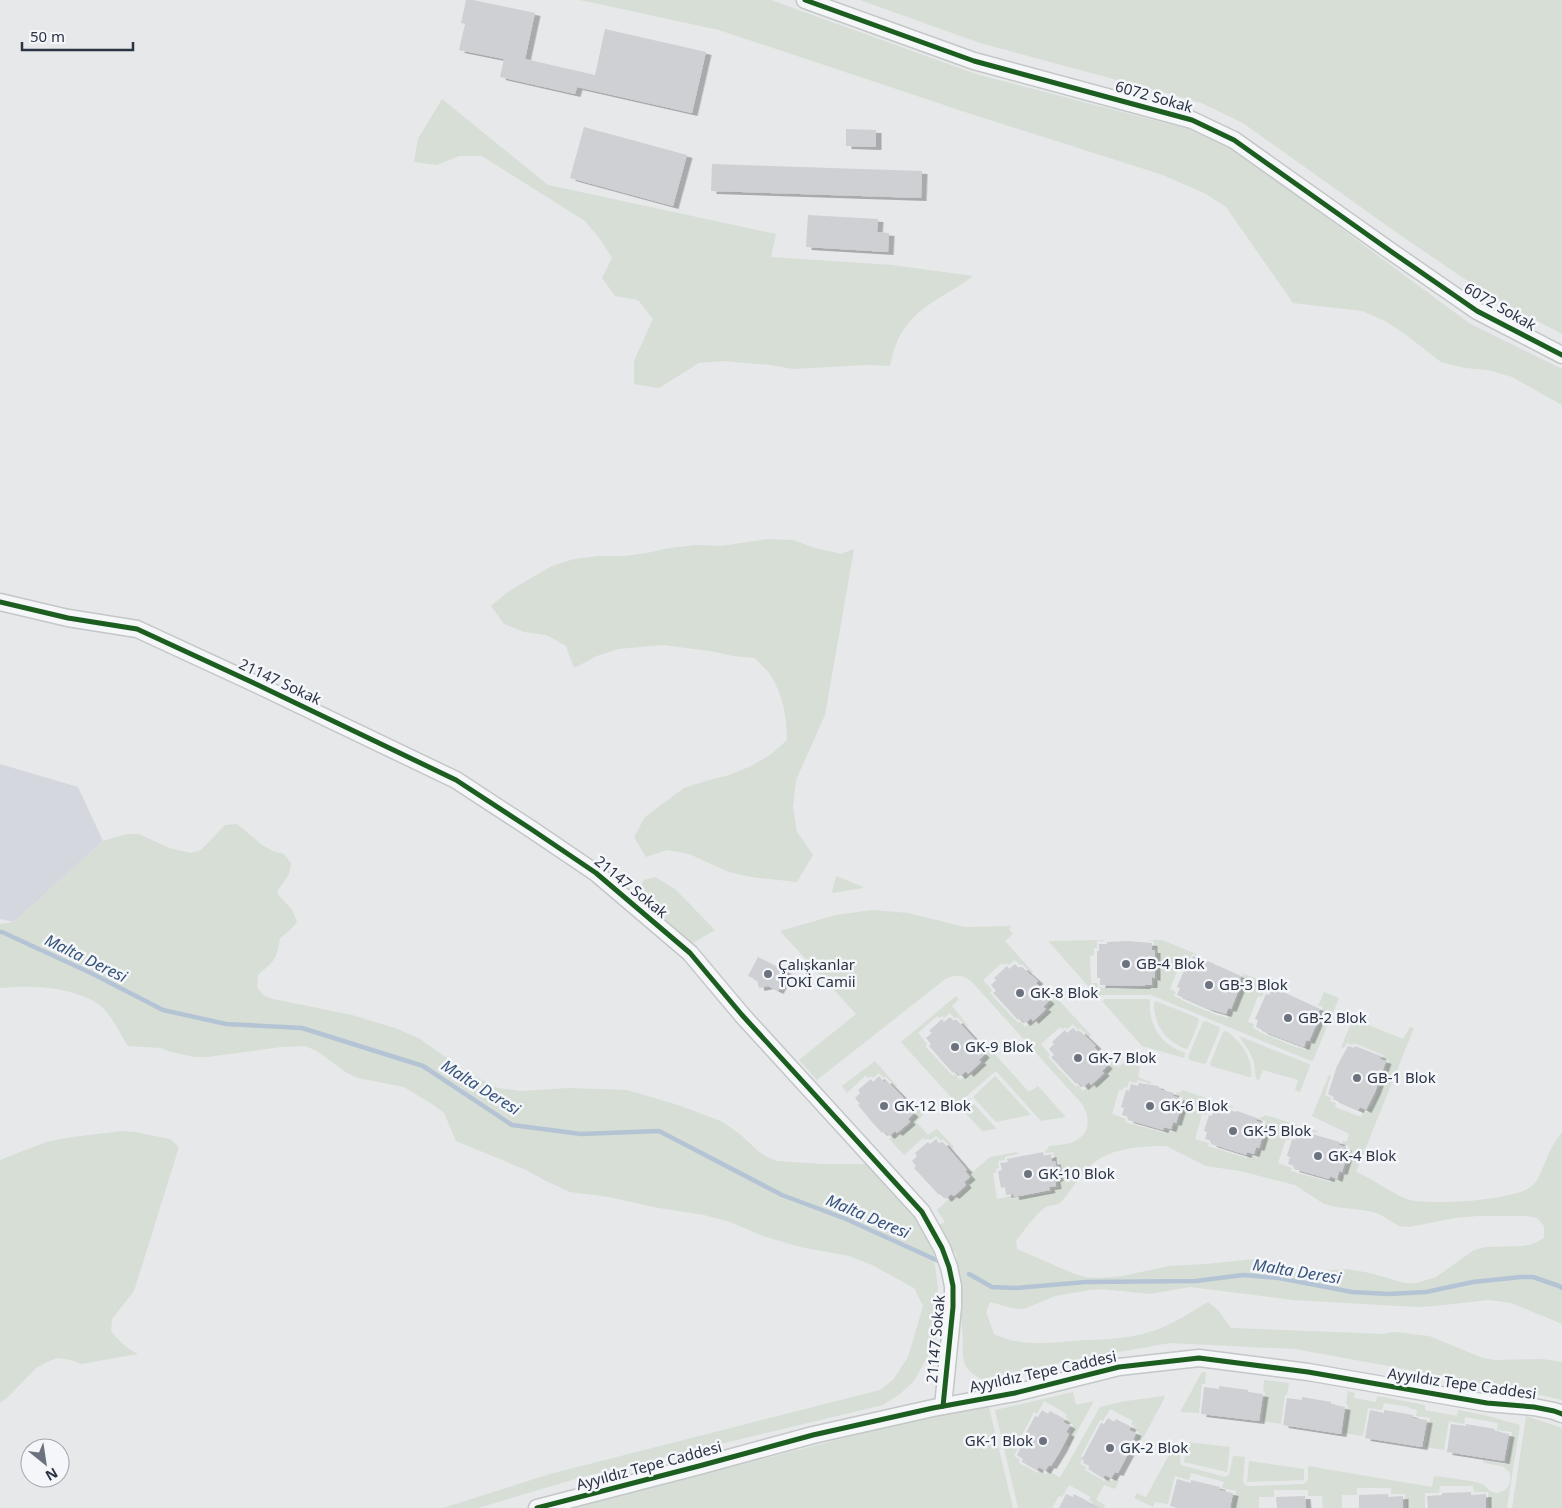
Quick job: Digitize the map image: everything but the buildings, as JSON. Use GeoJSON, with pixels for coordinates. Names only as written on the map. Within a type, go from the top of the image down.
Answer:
{"type":"FeatureCollection","features":[{"type":"Feature","properties":{"kind":"street","name":"6072 Sokak"},"geometry":{"type":"LineString","coordinates":[[805,0],[974,61],[1192,120],[1234,140],[1477,310],[1562,355]]}},
{"type":"Feature","properties":{"kind":"street","name":"21147 Sokak"},"geometry":{"type":"LineString","coordinates":[[0,602],[68,618],[137,629],[456,780],[596,873],[690,953],[742,1015],[922,1212],[942,1248],[953,1286],[953,1307],[943,1406]]}},
{"type":"Feature","properties":{"kind":"street","name":"Ayyıldız Tepe Caddesi"},"geometry":{"type":"LineString","coordinates":[[537,1508],[812,1435],[943,1406],[1015,1393],[1120,1368],[1199,1358],[1308,1372],[1487,1403],[1534,1407],[1562,1414]]}},
{"type":"Feature","properties":{"kind":"shaded area"},"geometry":{"type":"Polygon","coordinates":[[[580,0],[771,0],[976,74],[1188,129],[1231,147],[1469,323],[1562,369],[1562,405],[1512,377],[1488,370],[1465,368],[1441,362],[1385,321],[1362,311],[1293,303],[1226,207],[1206,194],[1163,175],[971,114],[719,30],[580,0]]]}},
{"type":"Feature","properties":{"kind":"shaded area"},"geometry":{"type":"Polygon","coordinates":[[[860,0],[1562,0],[1562,334],[1487,294],[1400,235],[1243,123],[1199,102],[980,43],[860,0]]]}},
{"type":"Feature","properties":{"kind":"shaded area"},"geometry":{"type":"Polygon","coordinates":[[[442,99],[548,185],[776,234],[771,257],[892,265],[973,276],[919,312],[903,331],[896,344],[890,366],[867,365],[793,369],[723,361],[699,363],[659,388],[634,384],[634,361],[653,319],[638,300],[615,296],[602,278],[612,258],[600,239],[585,221],[482,156],[459,156],[437,165],[414,162],[418,139],[442,99]]]}},
{"type":"Feature","properties":{"kind":"shaded area"},"geometry":{"type":"Polygon","coordinates":[[[767,539],[793,540],[815,548],[841,554],[854,549],[825,715],[796,780],[793,808],[797,832],[813,855],[797,882],[751,877],[729,872],[689,854],[667,850],[646,857],[634,837],[645,817],[684,788],[749,767],[770,755],[787,740],[785,715],[779,691],[769,673],[755,658],[663,645],[618,649],[597,656],[574,668],[566,646],[546,635],[524,632],[504,624],[491,606],[509,591],[552,566],[574,559],[598,556],[624,556],[696,545],[721,546],[767,539]]]}},
{"type":"Feature","properties":{"kind":"shaded area"},"geometry":{"type":"Polygon","coordinates":[[[0,764],[78,787],[103,841],[14,922],[0,919],[0,764]]]}},
{"type":"Feature","properties":{"kind":"shaded area"},"geometry":{"type":"Polygon","coordinates":[[[237,824],[262,845],[284,854],[291,863],[288,876],[277,893],[292,910],[297,922],[280,938],[278,951],[274,959],[258,975],[257,987],[263,995],[273,999],[352,1015],[398,1029],[420,1039],[468,1073],[498,1088],[521,1091],[569,1088],[627,1090],[678,1105],[723,1122],[758,1151],[777,1161],[821,1164],[866,1164],[915,1217],[933,1248],[938,1290],[935,1343],[914,1381],[900,1394],[883,1405],[582,1477],[478,1508],[443,1508],[550,1474],[880,1390],[893,1380],[908,1357],[923,1306],[914,1288],[872,1265],[849,1256],[800,1247],[763,1236],[730,1222],[704,1215],[653,1207],[609,1197],[570,1192],[526,1170],[456,1141],[444,1113],[404,1087],[358,1078],[347,1073],[317,1051],[305,1046],[195,1057],[160,1048],[128,1046],[106,1011],[91,1000],[53,988],[0,988],[0,924],[14,922],[103,841],[127,834],[139,834],[169,848],[191,853],[201,850],[225,825],[237,824]]]}},
{"type":"Feature","properties":{"kind":"shaded area"},"geometry":{"type":"Polygon","coordinates":[[[836,876],[863,887],[863,888],[833,893],[836,876]]]}},
{"type":"Feature","properties":{"kind":"shaded area"},"geometry":{"type":"Polygon","coordinates":[[[655,877],[675,889],[715,930],[691,944],[649,904],[638,889],[644,880],[655,877]]]}},
{"type":"Feature","properties":{"kind":"shaded area"},"geometry":{"type":"Polygon","coordinates":[[[872,910],[908,913],[965,927],[1012,926],[1009,929],[1013,934],[1005,941],[1033,972],[1031,974],[1022,964],[1020,965],[1015,960],[1009,965],[1002,963],[983,980],[992,990],[990,993],[1018,1023],[1020,1021],[1025,1027],[1031,1021],[1033,1024],[1049,1010],[1047,1007],[1052,1002],[1048,996],[1050,994],[1052,997],[1055,996],[1091,1035],[1089,1038],[1080,1028],[1078,1030],[1073,1024],[1067,1029],[1060,1027],[1041,1044],[1050,1055],[1048,1057],[1076,1087],[1078,1085],[1083,1091],[1089,1086],[1091,1088],[1107,1074],[1105,1071],[1111,1066],[1106,1060],[1108,1059],[1110,1061],[1113,1060],[1119,1067],[1127,1060],[1140,1067],[1138,1077],[1151,1082],[1151,1084],[1138,1080],[1136,1083],[1129,1081],[1127,1088],[1124,1087],[1123,1090],[1119,1090],[1112,1114],[1126,1119],[1125,1122],[1165,1133],[1166,1130],[1172,1132],[1175,1125],[1178,1126],[1184,1105],[1181,1104],[1183,1097],[1176,1095],[1177,1092],[1180,1093],[1182,1090],[1234,1107],[1212,1105],[1210,1113],[1202,1114],[1195,1139],[1209,1143],[1208,1146],[1247,1158],[1249,1155],[1256,1157],[1258,1150],[1261,1150],[1267,1130],[1264,1128],[1266,1121],[1259,1119],[1265,1115],[1317,1131],[1317,1133],[1304,1129],[1303,1132],[1296,1130],[1293,1137],[1290,1136],[1289,1140],[1286,1139],[1278,1163],[1292,1168],[1291,1171],[1330,1182],[1332,1179],[1339,1181],[1341,1174],[1344,1175],[1350,1154],[1347,1153],[1349,1146],[1342,1144],[1343,1141],[1347,1141],[1349,1134],[1312,1116],[1329,1075],[1331,1075],[1325,1095],[1331,1098],[1330,1101],[1336,1103],[1335,1107],[1361,1117],[1363,1111],[1367,1113],[1370,1106],[1372,1106],[1389,1060],[1383,1058],[1383,1055],[1354,1043],[1353,1045],[1347,1043],[1344,1048],[1341,1047],[1353,1019],[1403,1039],[1410,1027],[1414,1028],[1356,1172],[1410,1200],[1454,1202],[1510,1195],[1533,1185],[1551,1148],[1562,1132],[1562,1324],[1511,1303],[1489,1300],[1421,1307],[1398,1306],[1293,1300],[1190,1287],[1149,1294],[1102,1289],[1090,1290],[1055,1296],[1024,1309],[990,1302],[986,1312],[994,1334],[1014,1341],[1033,1343],[1128,1337],[1163,1327],[1208,1302],[1218,1310],[1231,1328],[1383,1334],[1394,1332],[1429,1336],[1483,1358],[1495,1360],[1543,1359],[1562,1362],[1562,1400],[1514,1389],[1295,1349],[1170,1343],[981,1379],[970,1372],[965,1364],[963,1354],[956,1254],[935,1227],[945,1222],[937,1210],[951,1197],[954,1199],[970,1185],[968,1182],[973,1177],[968,1172],[974,1171],[990,1157],[1017,1152],[1018,1154],[998,1161],[999,1168],[996,1169],[996,1173],[993,1173],[997,1199],[1011,1196],[1012,1199],[1052,1192],[1052,1189],[1059,1188],[1058,1181],[1061,1180],[1058,1159],[1054,1159],[1053,1152],[1046,1153],[1045,1150],[1049,1146],[1067,1144],[1079,1139],[1086,1131],[1087,1115],[1082,1104],[972,982],[965,977],[958,976],[944,980],[817,1080],[799,1060],[856,1014],[780,931],[836,915],[872,910]],[[1166,1146],[1125,1149],[1106,1155],[1090,1166],[1061,1202],[1046,1207],[1030,1222],[1016,1241],[1017,1249],[1085,1277],[1122,1276],[1169,1266],[1254,1259],[1276,1270],[1298,1273],[1347,1269],[1370,1273],[1404,1283],[1416,1283],[1436,1277],[1474,1250],[1486,1247],[1522,1246],[1533,1244],[1544,1238],[1544,1226],[1537,1218],[1526,1216],[1478,1216],[1455,1218],[1409,1227],[1399,1226],[1379,1214],[1369,1211],[1324,1204],[1295,1185],[1240,1171],[1206,1166],[1166,1146]]]}},
{"type":"Feature","properties":{"kind":"shaded area"},"geometry":{"type":"Polygon","coordinates":[[[1104,940],[1097,941],[1094,955],[1090,956],[1091,983],[1097,983],[1098,987],[1114,989],[1154,987],[1154,980],[1157,980],[1157,948],[1154,948],[1154,941],[1148,940],[1162,940],[1199,955],[1192,954],[1189,960],[1186,959],[1184,965],[1180,964],[1170,989],[1176,992],[1174,996],[1227,1018],[1229,1011],[1232,1012],[1244,983],[1242,981],[1244,975],[1239,972],[1277,987],[1270,986],[1267,992],[1264,991],[1262,997],[1258,996],[1248,1022],[1254,1024],[1253,1028],[1259,1032],[1305,1050],[1308,1043],[1311,1044],[1323,1015],[1320,1014],[1323,1007],[1317,1005],[1324,992],[1339,998],[1311,1061],[1151,995],[1096,995],[1049,942],[1104,940]]]}},
{"type":"Feature","properties":{"kind":"shaded area"},"geometry":{"type":"Polygon","coordinates":[[[956,996],[959,999],[952,1006],[968,1026],[957,1017],[955,1019],[950,1013],[944,1018],[937,1016],[918,1033],[927,1044],[925,1046],[953,1076],[955,1074],[960,1080],[966,1075],[968,1077],[984,1063],[982,1060],[987,1055],[983,1049],[985,1047],[987,1050],[990,1049],[1029,1092],[1038,1086],[1065,1117],[1041,1121],[996,1071],[957,1104],[901,1042],[956,996]]]}},
{"type":"Feature","properties":{"kind":"shaded area"},"geometry":{"type":"Polygon","coordinates":[[[1104,999],[1150,1000],[1151,1018],[1158,1033],[1169,1045],[1185,1053],[1184,1058],[1142,1046],[1103,1002],[1104,999]]]}},
{"type":"Feature","properties":{"kind":"shaded area"},"geometry":{"type":"Polygon","coordinates":[[[1156,1001],[1198,1018],[1199,1021],[1188,1048],[1186,1049],[1172,1042],[1162,1031],[1156,1018],[1154,1003],[1156,1001]]]}},
{"type":"Feature","properties":{"kind":"shaded area"},"geometry":{"type":"Polygon","coordinates":[[[1205,1021],[1220,1029],[1204,1064],[1190,1060],[1188,1057],[1205,1021]]]}},
{"type":"Feature","properties":{"kind":"shaded area"},"geometry":{"type":"Polygon","coordinates":[[[1226,1031],[1237,1040],[1245,1051],[1250,1063],[1251,1077],[1211,1066],[1210,1064],[1223,1032],[1226,1031]]]}},
{"type":"Feature","properties":{"kind":"shaded area"},"geometry":{"type":"Polygon","coordinates":[[[1239,1036],[1309,1064],[1310,1066],[1300,1092],[1295,1090],[1298,1080],[1263,1070],[1259,1080],[1256,1079],[1254,1062],[1239,1036]]]}},
{"type":"Feature","properties":{"kind":"shaded area"},"geometry":{"type":"Polygon","coordinates":[[[875,1061],[897,1086],[879,1073],[873,1078],[871,1076],[868,1078],[866,1075],[847,1093],[842,1086],[875,1061]]]}},
{"type":"Feature","properties":{"kind":"shaded area"},"geometry":{"type":"Polygon","coordinates":[[[995,1076],[1030,1115],[996,1122],[973,1097],[995,1076]]]}},
{"type":"Feature","properties":{"kind":"shaded area"},"geometry":{"type":"Polygon","coordinates":[[[969,1099],[996,1129],[982,1131],[961,1108],[969,1099]]]}},
{"type":"Feature","properties":{"kind":"shaded area"},"geometry":{"type":"Polygon","coordinates":[[[914,1107],[924,1114],[916,1122],[928,1135],[937,1129],[954,1147],[952,1149],[943,1139],[941,1141],[936,1136],[930,1140],[923,1138],[904,1155],[889,1139],[895,1134],[897,1137],[913,1122],[911,1120],[917,1114],[912,1109],[914,1107]]]}},
{"type":"Feature","properties":{"kind":"shaded area"},"geometry":{"type":"Polygon","coordinates":[[[122,1131],[170,1139],[179,1147],[134,1291],[112,1319],[111,1331],[123,1344],[138,1354],[81,1364],[58,1358],[36,1368],[0,1403],[0,1160],[46,1142],[122,1131]]]}},
{"type":"Feature","properties":{"kind":"shaded area"},"geometry":{"type":"Polygon","coordinates":[[[1202,1372],[1206,1372],[1205,1384],[1202,1384],[1199,1413],[1180,1412],[1202,1372]]]}},
{"type":"Feature","properties":{"kind":"shaded area"},"geometry":{"type":"Polygon","coordinates":[[[1264,1380],[1289,1383],[1287,1395],[1285,1395],[1281,1424],[1262,1421],[1265,1392],[1263,1391],[1264,1380]]]}},
{"type":"Feature","properties":{"kind":"shaded area"},"geometry":{"type":"Polygon","coordinates":[[[1348,1391],[1355,1393],[1354,1398],[1376,1402],[1377,1396],[1425,1405],[1425,1410],[1457,1416],[1458,1410],[1520,1425],[1507,1508],[1489,1508],[1488,1492],[1474,1492],[1473,1486],[1440,1486],[1439,1493],[1425,1493],[1425,1508],[1406,1508],[1405,1494],[1391,1494],[1391,1488],[1357,1488],[1357,1495],[1342,1495],[1342,1508],[1323,1508],[1322,1496],[1308,1496],[1308,1490],[1274,1490],[1274,1497],[1259,1497],[1259,1508],[1232,1508],[1236,1491],[1222,1488],[1224,1482],[1191,1473],[1189,1480],[1175,1476],[1168,1504],[1155,1502],[1153,1507],[1134,1498],[1137,1493],[1146,1497],[1175,1444],[1183,1445],[1181,1465],[1225,1477],[1229,1475],[1233,1456],[1245,1457],[1243,1481],[1248,1486],[1304,1484],[1308,1480],[1308,1466],[1432,1487],[1434,1476],[1460,1479],[1484,1485],[1490,1491],[1496,1493],[1501,1492],[1510,1484],[1510,1475],[1505,1468],[1483,1462],[1483,1460],[1506,1464],[1512,1432],[1497,1430],[1498,1423],[1465,1417],[1464,1424],[1449,1421],[1444,1450],[1425,1447],[1430,1418],[1416,1416],[1417,1410],[1409,1407],[1384,1403],[1382,1410],[1368,1408],[1363,1436],[1343,1433],[1348,1405],[1346,1404],[1348,1391]]]}},
{"type":"Feature","properties":{"kind":"shaded area"},"geometry":{"type":"Polygon","coordinates":[[[1073,1392],[1076,1405],[1094,1401],[1069,1446],[1066,1445],[1072,1433],[1070,1432],[1073,1425],[1066,1421],[1068,1419],[1065,1417],[1067,1414],[1044,1401],[1037,1414],[1034,1412],[1015,1448],[1017,1450],[1014,1456],[1020,1460],[1019,1463],[1038,1473],[1040,1471],[1046,1474],[1050,1468],[1052,1469],[1051,1472],[1059,1477],[1100,1407],[1126,1401],[1165,1397],[1135,1453],[1132,1452],[1138,1441],[1136,1439],[1139,1432],[1133,1429],[1134,1426],[1131,1424],[1133,1421],[1110,1409],[1103,1421],[1100,1420],[1081,1456],[1083,1457],[1080,1464],[1086,1467],[1085,1470],[1104,1481],[1106,1478],[1112,1481],[1116,1475],[1118,1477],[1119,1481],[1115,1489],[1104,1485],[1096,1500],[1105,1505],[1104,1508],[1097,1508],[1091,1505],[1093,1502],[1089,1500],[1091,1497],[1069,1485],[1062,1497],[1059,1496],[1052,1508],[1018,1508],[995,1410],[1073,1392]]]}},
{"type":"Feature","properties":{"kind":"shaded area"},"geometry":{"type":"Polygon","coordinates":[[[988,1403],[1013,1508],[574,1508],[944,1412],[988,1403]]]}},
{"type":"Feature","properties":{"kind":"shaded area"},"geometry":{"type":"Polygon","coordinates":[[[1526,1416],[1562,1428],[1562,1508],[1512,1508],[1526,1416]]]}},
{"type":"Feature","properties":{"kind":"shaded area"},"geometry":{"type":"Polygon","coordinates":[[[1188,1442],[1230,1447],[1227,1472],[1184,1462],[1188,1442]]]}},
{"type":"Feature","properties":{"kind":"shaded area"},"geometry":{"type":"Polygon","coordinates":[[[1249,1461],[1304,1469],[1304,1480],[1247,1482],[1249,1461]]]}},
{"type":"Feature","properties":{"kind":"waterway","name":"Malta Deresi"},"geometry":{"type":"LineString","coordinates":[[0,932],[93,974],[163,1010],[226,1024],[302,1028],[423,1066],[512,1125],[581,1134],[659,1131],[782,1195],[846,1219],[943,1263]]}},
{"type":"Feature","properties":{"kind":"waterway","name":"Malta Deresi"},"geometry":{"type":"LineString","coordinates":[[969,1274],[992,1287],[1015,1288],[1086,1282],[1196,1281],[1243,1275],[1279,1278],[1352,1292],[1389,1294],[1426,1292],[1473,1282],[1521,1277],[1533,1277],[1562,1288]]}},
{"type":"Feature","properties":{"kind":"cycle path"},"geometry":{"type":"LineString","coordinates":[[805,0],[974,61],[1192,120],[1234,140],[1477,311],[1562,355]]}},
{"type":"Feature","properties":{"kind":"cycle path"},"geometry":{"type":"LineString","coordinates":[[0,602],[68,618],[137,629],[456,780],[596,873],[690,953],[742,1015],[922,1212],[942,1248],[953,1286],[953,1307],[943,1406]]}},
{"type":"Feature","properties":{"kind":"cycle path"},"geometry":{"type":"LineString","coordinates":[[537,1508],[813,1435],[933,1408],[1015,1393],[1119,1367],[1199,1358],[1308,1372],[1487,1403],[1534,1407],[1562,1414]]}},
{"type":"Feature","properties":{"kind":"place","name":"GB-4 Blok"},"geometry":{"type":"Point","coordinates":[1126,964]}},
{"type":"Feature","properties":{"kind":"place","name":"Çalışkanlar TOKİ Camii"},"geometry":{"type":"Point","coordinates":[768,974]}},
{"type":"Feature","properties":{"kind":"place","name":"GB-3 Blok"},"geometry":{"type":"Point","coordinates":[1209,985]}},
{"type":"Feature","properties":{"kind":"place","name":"GK-8 Blok"},"geometry":{"type":"Point","coordinates":[1020,993]}},
{"type":"Feature","properties":{"kind":"place","name":"GB-2 Blok"},"geometry":{"type":"Point","coordinates":[1288,1018]}},
{"type":"Feature","properties":{"kind":"place","name":"GK-9 Blok"},"geometry":{"type":"Point","coordinates":[955,1047]}},
{"type":"Feature","properties":{"kind":"place","name":"GK-7 Blok"},"geometry":{"type":"Point","coordinates":[1078,1058]}},
{"type":"Feature","properties":{"kind":"place","name":"GB-1 Blok"},"geometry":{"type":"Point","coordinates":[1357,1078]}},
{"type":"Feature","properties":{"kind":"place","name":"GK-12 Blok"},"geometry":{"type":"Point","coordinates":[884,1106]}},
{"type":"Feature","properties":{"kind":"place","name":"GK-6 Blok"},"geometry":{"type":"Point","coordinates":[1150,1106]}},
{"type":"Feature","properties":{"kind":"place","name":"GK-5 Blok"},"geometry":{"type":"Point","coordinates":[1233,1131]}},
{"type":"Feature","properties":{"kind":"place","name":"GK-4 Blok"},"geometry":{"type":"Point","coordinates":[1318,1156]}},
{"type":"Feature","properties":{"kind":"place","name":"GK-10 Blok"},"geometry":{"type":"Point","coordinates":[1028,1174]}},
{"type":"Feature","properties":{"kind":"place","name":"GK-1 Blok"},"geometry":{"type":"Point","coordinates":[1043,1441]}},
{"type":"Feature","properties":{"kind":"place","name":"GK-2 Blok"},"geometry":{"type":"Point","coordinates":[1110,1448]}}]}
